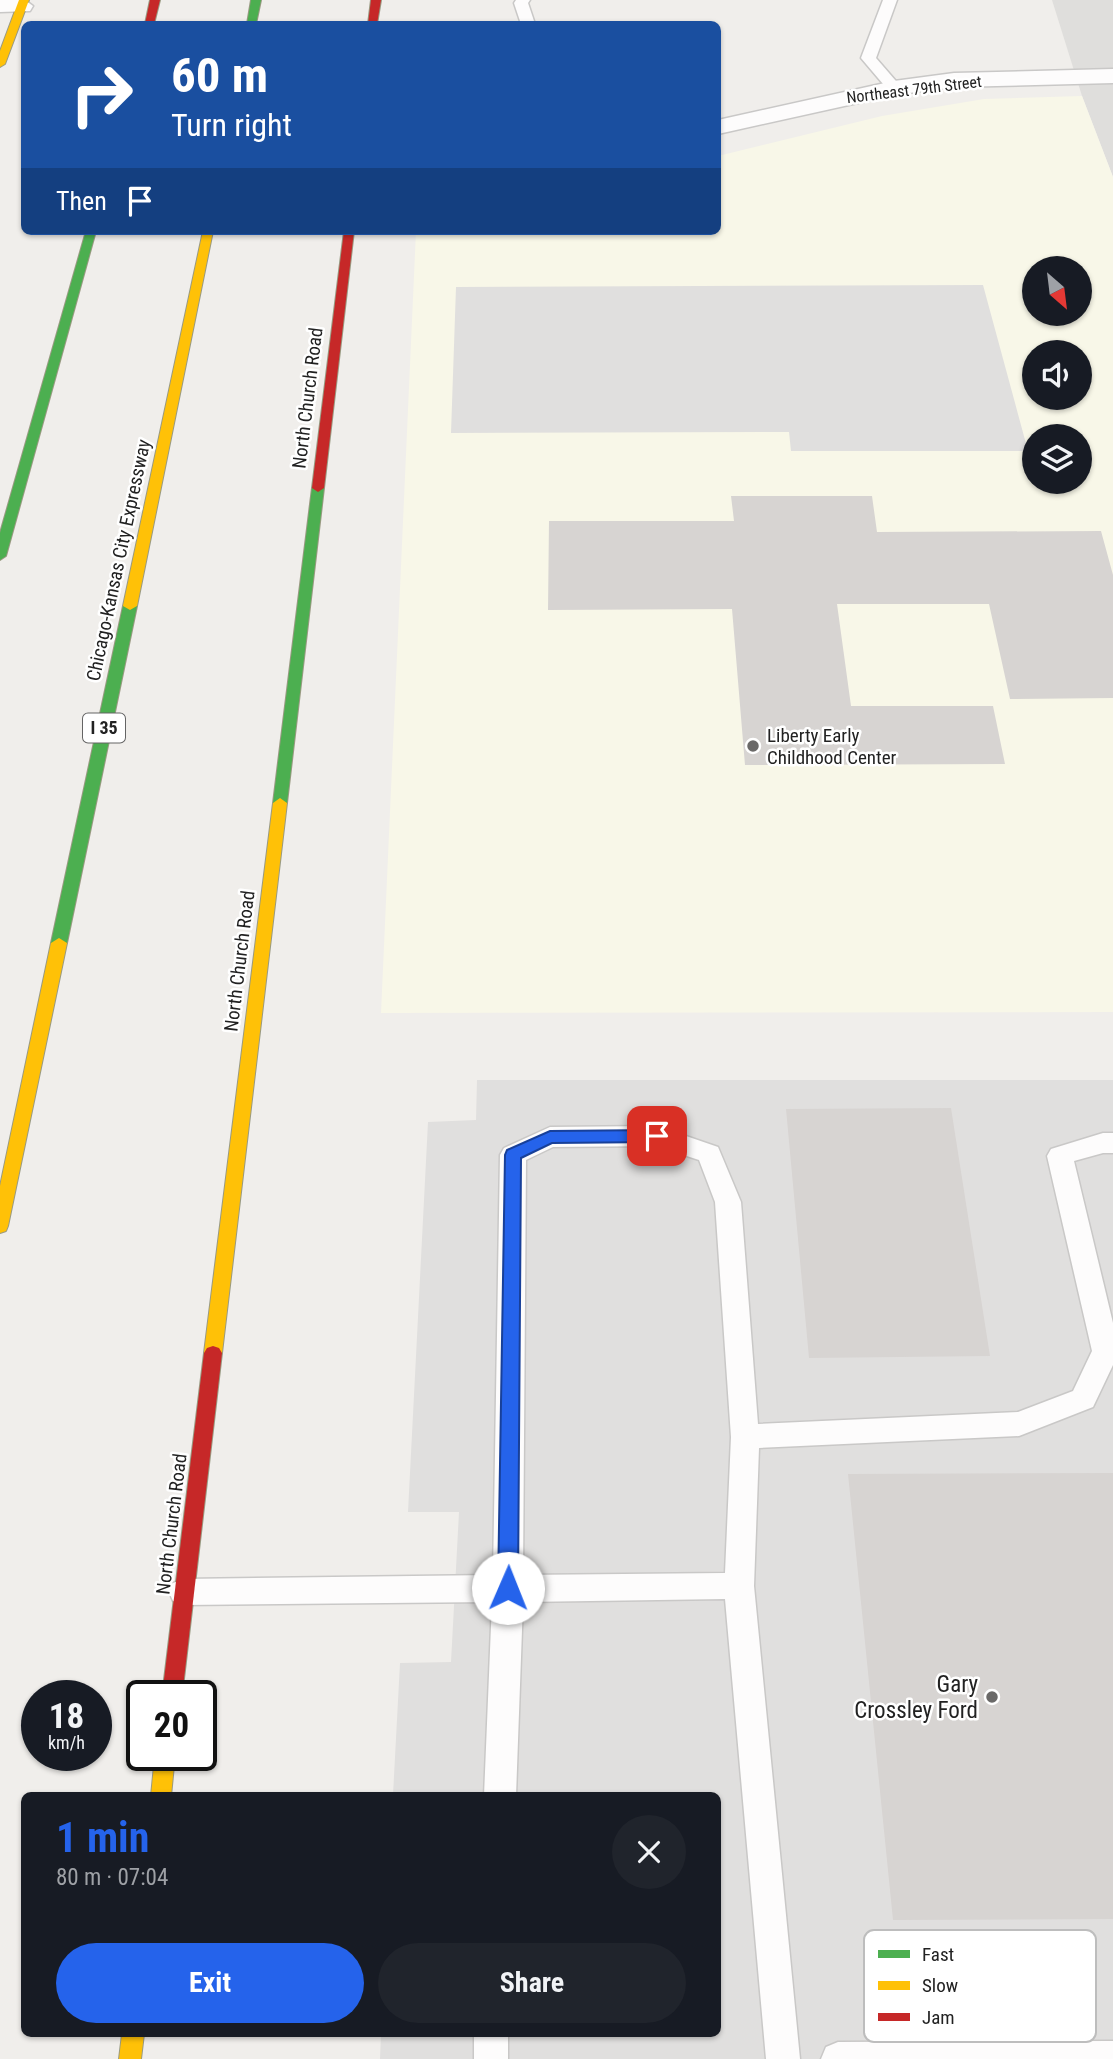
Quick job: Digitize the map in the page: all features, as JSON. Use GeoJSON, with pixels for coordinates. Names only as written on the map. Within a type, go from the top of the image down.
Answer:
{"type":"FeatureCollection","features":[{"type":"Feature","properties":{"kind":"main road"},"geometry":{"type":"LineString","coordinates":[[150,21],[155,0]]}},
{"type":"Feature","properties":{"kind":"main road"},"geometry":{"type":"LineString","coordinates":[[252,21],[256,0]]}},
{"type":"Feature","properties":{"kind":"main road"},"geometry":{"type":"LineString","coordinates":[[373,21],[376,0]]}},
{"type":"Feature","properties":{"kind":"main road"},"geometry":{"type":"LineString","coordinates":[[0,64],[15,4]]}},
{"type":"Feature","properties":{"kind":"main road"},"geometry":{"type":"LineString","coordinates":[[0,556],[90,235]]}},
{"type":"Feature","properties":{"kind":"main road","name":"Chicago-Kansas City Expressway"},"geometry":{"type":"LineString","coordinates":[[0,1226],[207,235]]}},
{"type":"Feature","properties":{"kind":"main road","name":"North Church Road"},"geometry":{"type":"LineString","coordinates":[[174,1680],[349,235]]}},
{"type":"Feature","properties":{"kind":"main road"},"geometry":{"type":"LineString","coordinates":[[161,1792],[163,1771]]}},
{"type":"Feature","properties":{"kind":"main road"},"geometry":{"type":"LineString","coordinates":[[130,2059],[133,2037]]}},
{"type":"Feature","properties":{"kind":"street","name":"Northeast 79th Street"},"geometry":{"type":"LineString","coordinates":[[721,126],[894,88],[954,80],[1113,76]]}},
{"type":"Feature","properties":{"kind":"lane"},"geometry":{"type":"LineString","coordinates":[[523,0],[521,3],[527,21]]}},
{"type":"Feature","properties":{"kind":"lane"},"geometry":{"type":"LineString","coordinates":[[890,0],[868,58],[894,88]]}},
{"type":"Feature","properties":{"kind":"lane"},"geometry":{"type":"LineString","coordinates":[[500,1792],[508,1588],[513,1155],[550,1137],[657,1136],[709,1154],[728,1202],[745,1437],[739,1586],[783,2059]]}},
{"type":"Feature","properties":{"kind":"lane"},"geometry":{"type":"LineString","coordinates":[[745,1437],[1019,1424],[1083,1399],[1106,1351],[1060,1156],[1103,1143],[1113,1143]]}},
{"type":"Feature","properties":{"kind":"lane"},"geometry":{"type":"LineString","coordinates":[[184,1592],[739,1586]]}},
{"type":"Feature","properties":{"kind":"lane"},"geometry":{"type":"LineString","coordinates":[[491,2037],[491,2059]]}},
{"type":"Feature","properties":{"kind":"lane"},"geometry":{"type":"LineString","coordinates":[[838,2059],[1113,2058]]}},
{"type":"Feature","properties":{"kind":"shaded area"},"geometry":{"type":"Polygon","coordinates":[[[1052,0],[1113,0],[1113,177],[1082,96],[1052,0]]]}},
{"type":"Feature","properties":{"kind":"shaded area","name":"Liberty Early Childhood Center"},"geometry":{"type":"Polygon","coordinates":[[[1082,96],[1113,177],[1113,1012],[381,1013],[416,235],[721,235],[721,155],[882,116],[984,99],[1082,96]]]}},
{"type":"Feature","properties":{"kind":"shaded area"},"geometry":{"type":"Polygon","coordinates":[[[983,285],[1022,429],[1022,451],[791,451],[789,432],[451,433],[456,287],[983,285]]]}},
{"type":"Feature","properties":{"kind":"shaded area"},"geometry":{"type":"Polygon","coordinates":[[[477,1080],[1113,1080],[1113,2059],[380,2059],[381,2037],[721,2037],[721,1792],[393,1792],[400,1663],[451,1662],[459,1512],[408,1512],[428,1122],[476,1120],[477,1080]]]}},
{"type":"Feature","properties":{"kind":"building","name":"Liberty Early Childhood Center"},"geometry":{"type":"Polygon","coordinates":[[[731,496],[872,496],[877,532],[1101,531],[1113,575],[1113,698],[1010,699],[989,604],[837,604],[851,706],[993,706],[1005,764],[745,765],[732,609],[548,610],[549,521],[734,521],[731,496]]]}},
{"type":"Feature","properties":{"kind":"building"},"geometry":{"type":"Polygon","coordinates":[[[951,1108],[990,1356],[809,1358],[786,1109],[951,1108]]]}},
{"type":"Feature","properties":{"kind":"building","name":"Gary Crossley Ford"},"geometry":{"type":"Polygon","coordinates":[[[1113,1473],[1113,1919],[893,1920],[848,1474],[1113,1473]]]}},
{"type":"Feature","properties":{"kind":"traffic: fast"},"geometry":{"type":"LineString","coordinates":[[252,21],[256,0]]}},
{"type":"Feature","properties":{"kind":"traffic: fast"},"geometry":{"type":"LineString","coordinates":[[0,556],[90,235]]}},
{"type":"Feature","properties":{"kind":"traffic: fast"},"geometry":{"type":"LineString","coordinates":[[280,803],[318,488]]}},
{"type":"Feature","properties":{"kind":"traffic: fast"},"geometry":{"type":"LineString","coordinates":[[59,943],[130,606]]}},
{"type":"Feature","properties":{"kind":"traffic: slow"},"geometry":{"type":"LineString","coordinates":[[0,64],[24,0]]}},
{"type":"Feature","properties":{"kind":"traffic: slow"},"geometry":{"type":"LineString","coordinates":[[130,606],[207,235]]}},
{"type":"Feature","properties":{"kind":"traffic: slow"},"geometry":{"type":"LineString","coordinates":[[213,1353],[280,803]]}},
{"type":"Feature","properties":{"kind":"traffic: slow"},"geometry":{"type":"LineString","coordinates":[[0,1226],[59,943]]}},
{"type":"Feature","properties":{"kind":"traffic: slow"},"geometry":{"type":"LineString","coordinates":[[161,1792],[163,1771]]}},
{"type":"Feature","properties":{"kind":"traffic: slow"},"geometry":{"type":"LineString","coordinates":[[130,2059],[133,2037]]}},
{"type":"Feature","properties":{"kind":"traffic: jam"},"geometry":{"type":"LineString","coordinates":[[150,21],[155,0]]}},
{"type":"Feature","properties":{"kind":"traffic: jam"},"geometry":{"type":"LineString","coordinates":[[373,21],[376,0]]}},
{"type":"Feature","properties":{"kind":"traffic: jam"},"geometry":{"type":"LineString","coordinates":[[318,488],[349,235]]}},
{"type":"Feature","properties":{"kind":"traffic: jam"},"geometry":{"type":"LineString","coordinates":[[174,1680],[213,1353]]}},
{"type":"Feature","properties":{"kind":"place","name":"Liberty Early Childhood Center"},"geometry":{"type":"Point","coordinates":[753,746]}},
{"type":"Feature","properties":{"kind":"place","name":"Gary Crossley Ford"},"geometry":{"type":"Point","coordinates":[992,1697]}},
{"type":"Feature","properties":{"kind":"route"},"geometry":{"type":"LineString","coordinates":[[508,1588],[513,1155],[550,1137],[657,1136]]}}]}
